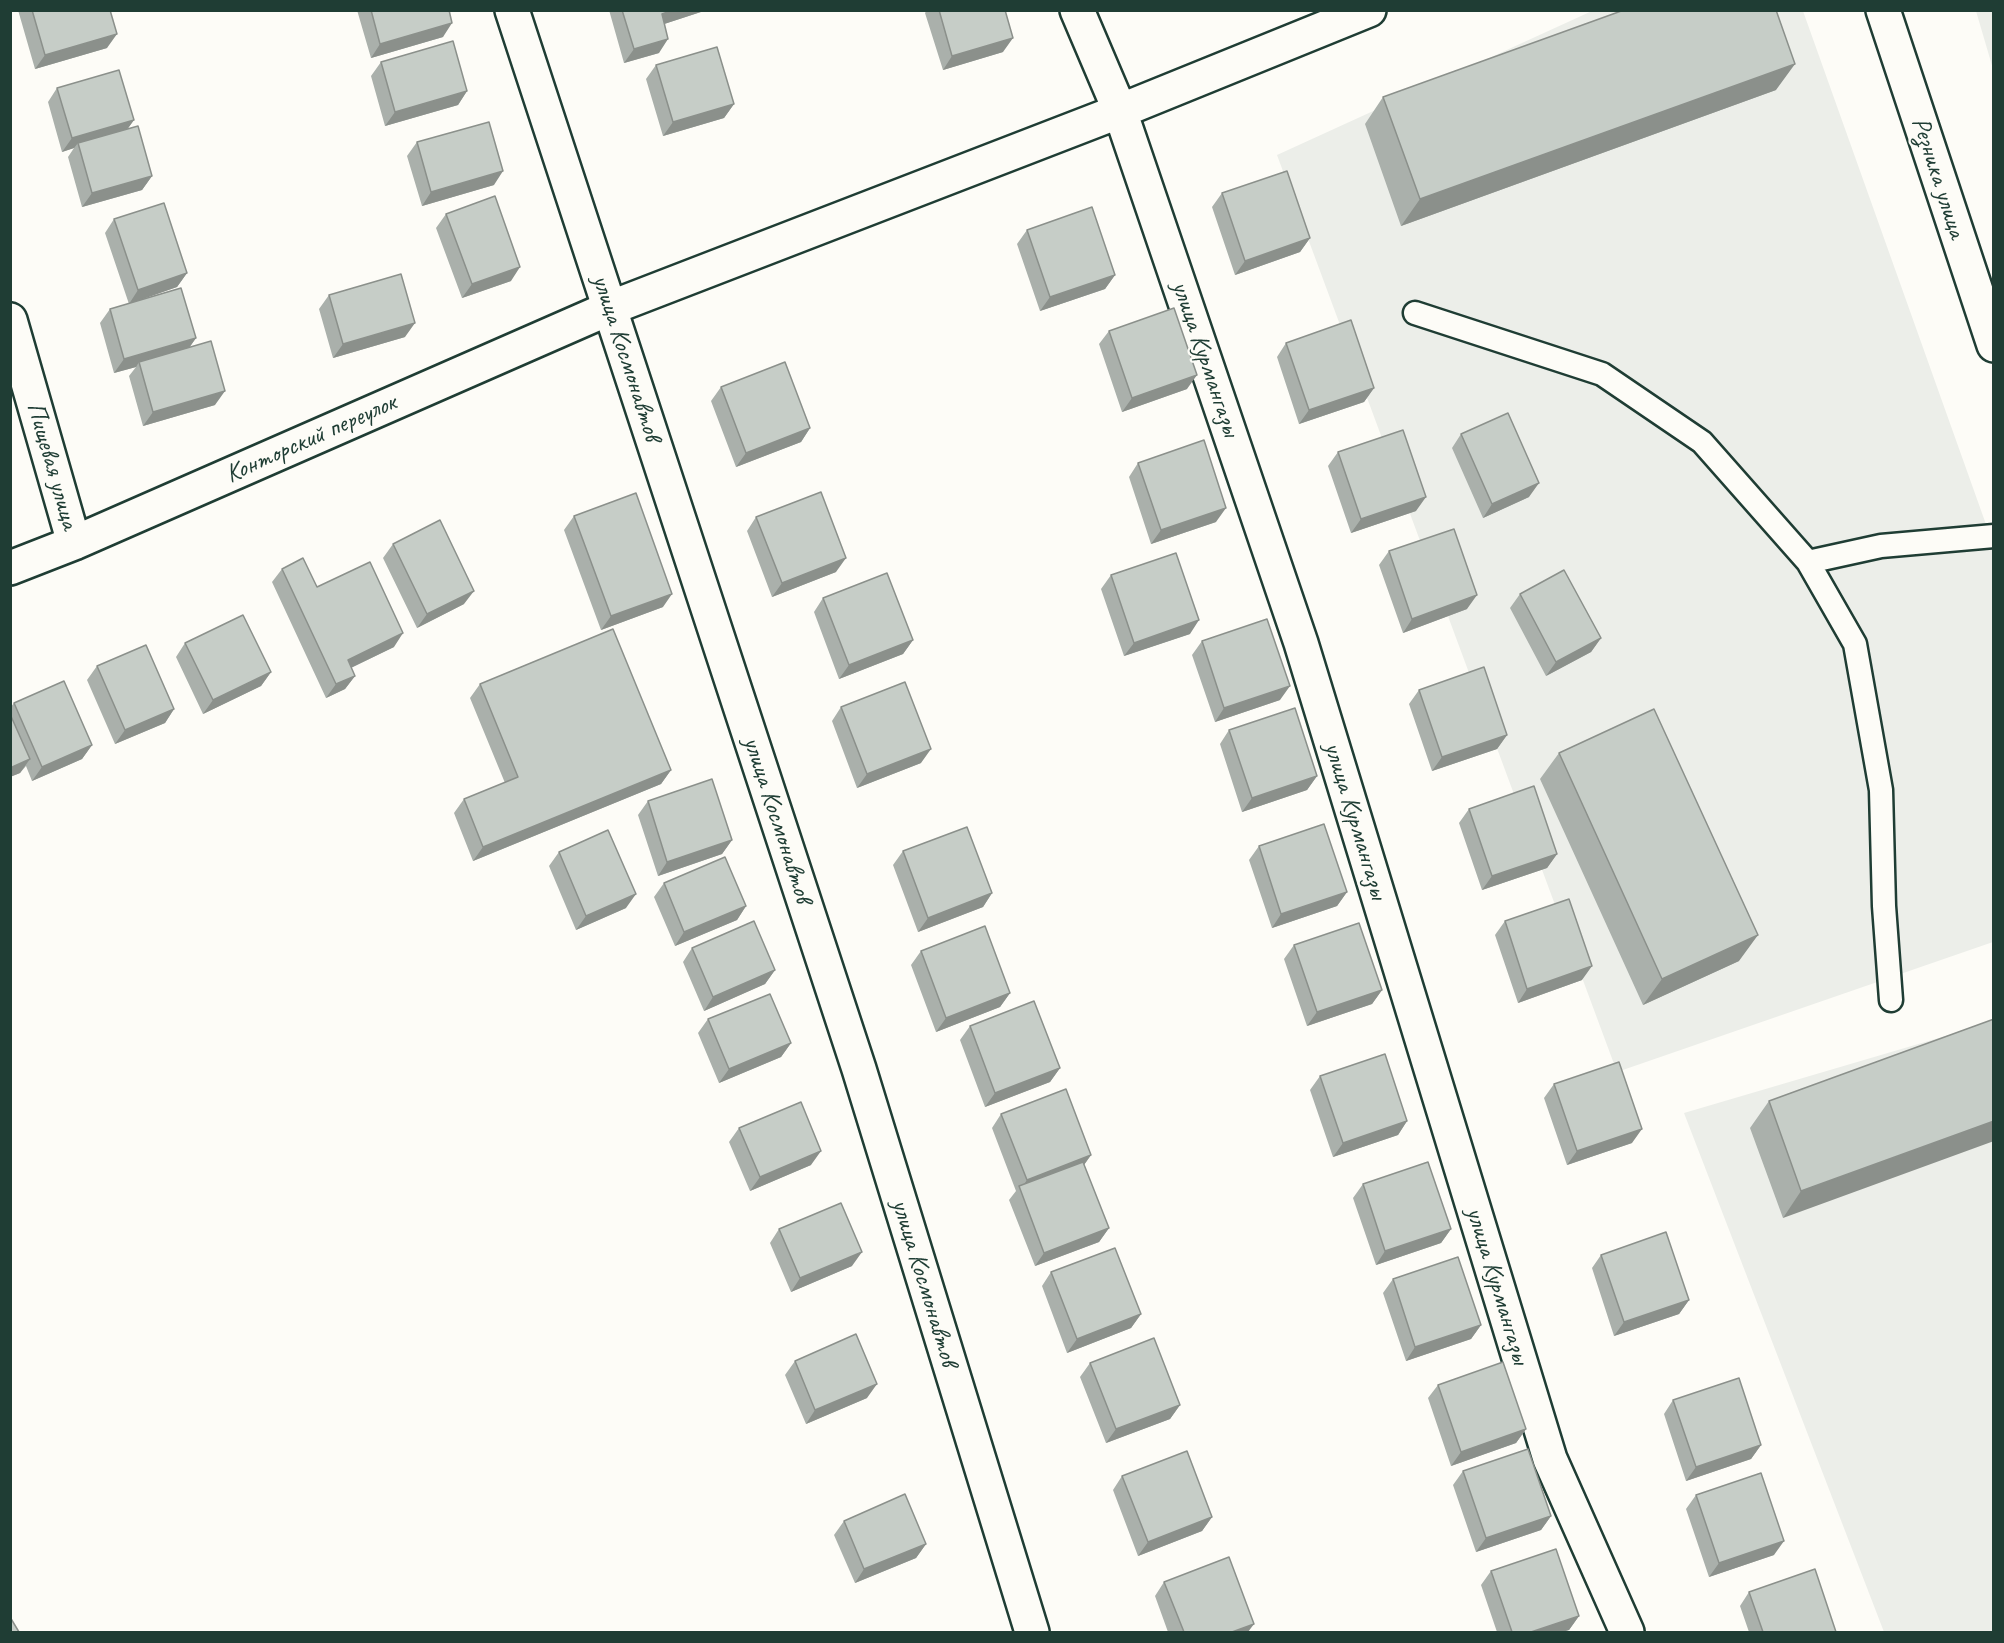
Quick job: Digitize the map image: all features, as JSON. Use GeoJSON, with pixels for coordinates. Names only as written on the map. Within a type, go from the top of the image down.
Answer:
{"type":"FeatureCollection","features":[{"type":"Feature","properties":{"kind":"street","name":"улица Космонавтов"},"geometry":{"type":"LineString","coordinates":[[512,10],[859,1069],[1032,1632]]}},
{"type":"Feature","properties":{"kind":"street","name":"улица Курмангазы"},"geometry":{"type":"LineString","coordinates":[[1077,10],[1120,111],[1301,643],[1550,1459],[1628,1632]]}},
{"type":"Feature","properties":{"kind":"street","name":"Конторский переулок"},"geometry":{"type":"LineString","coordinates":[[10,568],[74,543],[610,308],[1120,111],[1369,10]]}},
{"type":"Feature","properties":{"kind":"street","name":"Резника улица"},"geometry":{"type":"LineString","coordinates":[[1883,10],[1994,345]]}},
{"type":"Feature","properties":{"kind":"street","name":"Пищевая улица"},"geometry":{"type":"LineString","coordinates":[[10,320],[74,543]]}},
{"type":"Feature","properties":{"kind":"lane"},"geometry":{"type":"LineString","coordinates":[[1415,313],[1602,374],[1702,442],[1808,562],[1855,644],[1881,790],[1884,906],[1891,1000]]}},
{"type":"Feature","properties":{"kind":"lane"},"geometry":{"type":"LineString","coordinates":[[1808,562],[1881,546],[1994,536]]}},
{"type":"Feature","properties":{"kind":"shaded area"},"geometry":{"type":"Polygon","coordinates":[[[1592,11],[1803,11],[1993,544],[1993,942],[1617,1072],[1277,155],[1592,11]]]}},
{"type":"Feature","properties":{"kind":"shaded area"},"geometry":{"type":"Polygon","coordinates":[[[1976,11],[1993,11],[1993,69],[1976,11]]]}},
{"type":"Feature","properties":{"kind":"shaded area"},"geometry":{"type":"Polygon","coordinates":[[[1993,1022],[1993,1632],[1884,1632],[1684,1113],[1993,1022]]]}},
{"type":"Feature","properties":{"kind":"building"},"geometry":{"type":"Polygon","coordinates":[[[32,10],[110,10],[117,34],[45,55],[32,10]]]}},
{"type":"Feature","properties":{"kind":"building"},"geometry":{"type":"Polygon","coordinates":[[[371,10],[449,10],[452,23],[380,44],[371,10]]]}},
{"type":"Feature","properties":{"kind":"building"},"geometry":{"type":"Polygon","coordinates":[[[622,10],[673,10],[662,14],[668,39],[634,49],[622,10]]]}},
{"type":"Feature","properties":{"kind":"building"},"geometry":{"type":"Polygon","coordinates":[[[939,10],[1005,10],[1013,38],[952,56],[939,10]]]}},
{"type":"Feature","properties":{"kind":"building"},"geometry":{"type":"Polygon","coordinates":[[[1624,10],[1776,10],[1795,64],[1420,199],[1383,97],[1624,10]]]}},
{"type":"Feature","properties":{"kind":"building"},"geometry":{"type":"Polygon","coordinates":[[[453,41],[467,91],[395,112],[381,62],[453,41]]]}},
{"type":"Feature","properties":{"kind":"building"},"geometry":{"type":"Polygon","coordinates":[[[717,47],[734,104],[673,122],[656,65],[717,47]]]}},
{"type":"Feature","properties":{"kind":"building"},"geometry":{"type":"Polygon","coordinates":[[[119,70],[134,120],[72,138],[57,88],[119,70]]]}},
{"type":"Feature","properties":{"kind":"building"},"geometry":{"type":"Polygon","coordinates":[[[489,122],[503,171],[431,192],[417,142],[489,122]]]}},
{"type":"Feature","properties":{"kind":"building"},"geometry":{"type":"Polygon","coordinates":[[[138,126],[152,176],[92,193],[78,143],[138,126]]]}},
{"type":"Feature","properties":{"kind":"building"},"geometry":{"type":"Polygon","coordinates":[[[1287,171],[1310,238],[1245,261],[1222,193],[1287,171]]]}},
{"type":"Feature","properties":{"kind":"building"},"geometry":{"type":"Polygon","coordinates":[[[495,196],[520,267],[472,284],[446,214],[495,196]]]}},
{"type":"Feature","properties":{"kind":"building"},"geometry":{"type":"Polygon","coordinates":[[[164,203],[187,273],[138,290],[114,219],[164,203]]]}},
{"type":"Feature","properties":{"kind":"building"},"geometry":{"type":"Polygon","coordinates":[[[1092,207],[1115,275],[1050,297],[1027,230],[1092,207]]]}},
{"type":"Feature","properties":{"kind":"building"},"geometry":{"type":"Polygon","coordinates":[[[401,274],[415,323],[343,344],[329,295],[401,274]]]}},
{"type":"Feature","properties":{"kind":"building"},"geometry":{"type":"Polygon","coordinates":[[[181,288],[196,338],[124,359],[110,309],[181,288]]]}},
{"type":"Feature","properties":{"kind":"building"},"geometry":{"type":"Polygon","coordinates":[[[1174,308],[1197,375],[1132,398],[1109,331],[1174,308]]]}},
{"type":"Feature","properties":{"kind":"building"},"geometry":{"type":"Polygon","coordinates":[[[1351,320],[1374,388],[1309,410],[1286,343],[1351,320]]]}},
{"type":"Feature","properties":{"kind":"building"},"geometry":{"type":"Polygon","coordinates":[[[211,341],[225,391],[153,412],[139,362],[211,341]]]}},
{"type":"Feature","properties":{"kind":"building"},"geometry":{"type":"Polygon","coordinates":[[[785,362],[810,428],[746,453],[721,387],[785,362]]]}},
{"type":"Feature","properties":{"kind":"building"},"geometry":{"type":"Polygon","coordinates":[[[1508,413],[1539,483],[1492,504],[1461,434],[1508,413]]]}},
{"type":"Feature","properties":{"kind":"building"},"geometry":{"type":"Polygon","coordinates":[[[1403,430],[1426,497],[1361,519],[1338,452],[1403,430]]]}},
{"type":"Feature","properties":{"kind":"building"},"geometry":{"type":"Polygon","coordinates":[[[1204,440],[1226,508],[1161,530],[1138,463],[1204,440]]]}},
{"type":"Feature","properties":{"kind":"building"},"geometry":{"type":"Polygon","coordinates":[[[821,492],[846,558],[782,583],[756,517],[821,492]]]}},
{"type":"Feature","properties":{"kind":"building"},"geometry":{"type":"Polygon","coordinates":[[[636,493],[672,594],[611,616],[574,516],[636,493]]]}},
{"type":"Feature","properties":{"kind":"building"},"geometry":{"type":"Polygon","coordinates":[[[440,520],[474,591],[427,614],[393,544],[440,520]]]}},
{"type":"Feature","properties":{"kind":"building"},"geometry":{"type":"Polygon","coordinates":[[[1454,529],[1477,595],[1412,619],[1389,551],[1454,529]]]}},
{"type":"Feature","properties":{"kind":"building"},"geometry":{"type":"Polygon","coordinates":[[[1176,553],[1199,620],[1134,643],[1111,575],[1176,553]]]}},
{"type":"Feature","properties":{"kind":"building"},"geometry":{"type":"Polygon","coordinates":[[[303,558],[317,587],[370,562],[403,633],[348,660],[355,676],[336,684],[282,569],[303,558]]]}},
{"type":"Feature","properties":{"kind":"building"},"geometry":{"type":"Polygon","coordinates":[[[1564,570],[1601,638],[1556,662],[1520,594],[1564,570]]]}},
{"type":"Feature","properties":{"kind":"building"},"geometry":{"type":"Polygon","coordinates":[[[887,573],[913,640],[849,665],[823,598],[887,573]]]}},
{"type":"Feature","properties":{"kind":"building"},"geometry":{"type":"Polygon","coordinates":[[[243,615],[271,672],[213,700],[185,643],[243,615]]]}},
{"type":"Feature","properties":{"kind":"building"},"geometry":{"type":"Polygon","coordinates":[[[1267,619],[1290,686],[1224,708],[1202,641],[1267,619]]]}},
{"type":"Feature","properties":{"kind":"building"},"geometry":{"type":"Polygon","coordinates":[[[613,629],[671,770],[483,847],[464,799],[518,777],[480,684],[613,629]]]}},
{"type":"Feature","properties":{"kind":"building"},"geometry":{"type":"Polygon","coordinates":[[[146,645],[174,709],[125,730],[97,666],[146,645]]]}},
{"type":"Feature","properties":{"kind":"building"},"geometry":{"type":"Polygon","coordinates":[[[1484,667],[1507,735],[1442,757],[1419,690],[1484,667]]]}},
{"type":"Feature","properties":{"kind":"building"},"geometry":{"type":"Polygon","coordinates":[[[64,681],[92,745],[42,767],[14,703],[64,681]]]}},
{"type":"Feature","properties":{"kind":"building"},"geometry":{"type":"Polygon","coordinates":[[[905,682],[931,749],[867,774],[841,707],[905,682]]]}},
{"type":"Feature","properties":{"kind":"building"},"geometry":{"type":"Polygon","coordinates":[[[1295,708],[1317,776],[1252,798],[1229,730],[1295,708]]]}},
{"type":"Feature","properties":{"kind":"building"},"geometry":{"type":"Polygon","coordinates":[[[1654,709],[1758,935],[1662,979],[1559,753],[1654,709]]]}},
{"type":"Feature","properties":{"kind":"building"},"geometry":{"type":"Polygon","coordinates":[[[10,714],[30,759],[10,768],[10,714]]]}},
{"type":"Feature","properties":{"kind":"building"},"geometry":{"type":"Polygon","coordinates":[[[712,779],[732,840],[667,862],[648,801],[712,779]]]}},
{"type":"Feature","properties":{"kind":"building"},"geometry":{"type":"Polygon","coordinates":[[[1534,786],[1557,854],[1492,876],[1469,809],[1534,786]]]}},
{"type":"Feature","properties":{"kind":"building"},"geometry":{"type":"Polygon","coordinates":[[[1324,824],[1347,892],[1281,914],[1259,846],[1324,824]]]}},
{"type":"Feature","properties":{"kind":"building"},"geometry":{"type":"Polygon","coordinates":[[[967,827],[992,893],[928,918],[903,851],[967,827]]]}},
{"type":"Feature","properties":{"kind":"building"},"geometry":{"type":"Polygon","coordinates":[[[608,830],[636,894],[586,916],[559,852],[608,830]]]}},
{"type":"Feature","properties":{"kind":"building"},"geometry":{"type":"Polygon","coordinates":[[[725,857],[746,906],[684,932],[664,883],[725,857]]]}},
{"type":"Feature","properties":{"kind":"building"},"geometry":{"type":"Polygon","coordinates":[[[1569,899],[1592,966],[1527,989],[1505,921],[1569,899]]]}},
{"type":"Feature","properties":{"kind":"building"},"geometry":{"type":"Polygon","coordinates":[[[754,921],[775,970],[713,997],[692,948],[754,921]]]}},
{"type":"Feature","properties":{"kind":"building"},"geometry":{"type":"Polygon","coordinates":[[[1359,923],[1382,990],[1317,1012],[1294,945],[1359,923]]]}},
{"type":"Feature","properties":{"kind":"building"},"geometry":{"type":"Polygon","coordinates":[[[985,926],[1010,993],[946,1018],[921,951],[985,926]]]}},
{"type":"Feature","properties":{"kind":"building"},"geometry":{"type":"Polygon","coordinates":[[[770,994],[791,1043],[729,1069],[708,1019],[770,994]]]}},
{"type":"Feature","properties":{"kind":"building"},"geometry":{"type":"Polygon","coordinates":[[[1034,1001],[1060,1068],[995,1093],[970,1026],[1034,1001]]]}},
{"type":"Feature","properties":{"kind":"building"},"geometry":{"type":"Polygon","coordinates":[[[1994,1019],[1994,1121],[1801,1191],[1769,1101],[1994,1019]]]}},
{"type":"Feature","properties":{"kind":"building"},"geometry":{"type":"Polygon","coordinates":[[[1385,1054],[1407,1121],[1343,1143],[1320,1076],[1385,1054]]]}},
{"type":"Feature","properties":{"kind":"building"},"geometry":{"type":"Polygon","coordinates":[[[1619,1062],[1642,1129],[1577,1151],[1554,1084],[1619,1062]]]}},
{"type":"Feature","properties":{"kind":"building"},"geometry":{"type":"Polygon","coordinates":[[[1066,1089],[1091,1155],[1027,1180],[1001,1114],[1066,1089]]]}},
{"type":"Feature","properties":{"kind":"building"},"geometry":{"type":"Polygon","coordinates":[[[801,1102],[821,1151],[760,1177],[739,1128],[801,1102]]]}},
{"type":"Feature","properties":{"kind":"building"},"geometry":{"type":"Polygon","coordinates":[[[1083,1162],[1109,1228],[1044,1253],[1019,1186],[1083,1162]]]}},
{"type":"Feature","properties":{"kind":"building"},"geometry":{"type":"Polygon","coordinates":[[[1428,1162],[1451,1229],[1385,1251],[1363,1184],[1428,1162]]]}},
{"type":"Feature","properties":{"kind":"building"},"geometry":{"type":"Polygon","coordinates":[[[841,1203],[862,1252],[800,1278],[779,1229],[841,1203]]]}},
{"type":"Feature","properties":{"kind":"building"},"geometry":{"type":"Polygon","coordinates":[[[1666,1232],[1689,1300],[1624,1322],[1601,1255],[1666,1232]]]}},
{"type":"Feature","properties":{"kind":"building"},"geometry":{"type":"Polygon","coordinates":[[[1115,1248],[1141,1314],[1077,1339],[1051,1272],[1115,1248]]]}},
{"type":"Feature","properties":{"kind":"building"},"geometry":{"type":"Polygon","coordinates":[[[1458,1257],[1481,1325],[1415,1347],[1393,1279],[1458,1257]]]}},
{"type":"Feature","properties":{"kind":"building"},"geometry":{"type":"Polygon","coordinates":[[[856,1334],[877,1384],[815,1410],[795,1361],[856,1334]]]}},
{"type":"Feature","properties":{"kind":"building"},"geometry":{"type":"Polygon","coordinates":[[[1154,1338],[1180,1405],[1116,1429],[1090,1363],[1154,1338]]]}},
{"type":"Feature","properties":{"kind":"building"},"geometry":{"type":"Polygon","coordinates":[[[1503,1362],[1526,1429],[1461,1452],[1438,1385],[1503,1362]]]}},
{"type":"Feature","properties":{"kind":"building"},"geometry":{"type":"Polygon","coordinates":[[[1739,1378],[1761,1445],[1696,1467],[1673,1400],[1739,1378]]]}},
{"type":"Feature","properties":{"kind":"building"},"geometry":{"type":"Polygon","coordinates":[[[1528,1449],[1551,1516],[1486,1538],[1463,1471],[1528,1449]]]}},
{"type":"Feature","properties":{"kind":"building"},"geometry":{"type":"Polygon","coordinates":[[[1187,1451],[1212,1517],[1148,1542],[1122,1476],[1187,1451]]]}},
{"type":"Feature","properties":{"kind":"building"},"geometry":{"type":"Polygon","coordinates":[[[1761,1473],[1784,1541],[1719,1563],[1696,1495],[1761,1473]]]}},
{"type":"Feature","properties":{"kind":"building"},"geometry":{"type":"Polygon","coordinates":[[[905,1494],[926,1544],[864,1569],[844,1521],[905,1494]]]}},
{"type":"Feature","properties":{"kind":"building"},"geometry":{"type":"Polygon","coordinates":[[[1556,1549],[1579,1616],[1531,1632],[1512,1632],[1491,1571],[1556,1549]]]}},
{"type":"Feature","properties":{"kind":"building"},"geometry":{"type":"Polygon","coordinates":[[[1229,1557],[1254,1624],[1232,1632],[1184,1632],[1164,1582],[1229,1557]]]}},
{"type":"Feature","properties":{"kind":"building"},"geometry":{"type":"Polygon","coordinates":[[[1815,1569],[1836,1632],[1763,1632],[1749,1592],[1815,1569]]]}},
{"type":"Feature","properties":{"kind":"building"},"geometry":{"type":"Polygon","coordinates":[[[10,1617],[19,1632],[10,1632],[10,1617]]]}}]}
